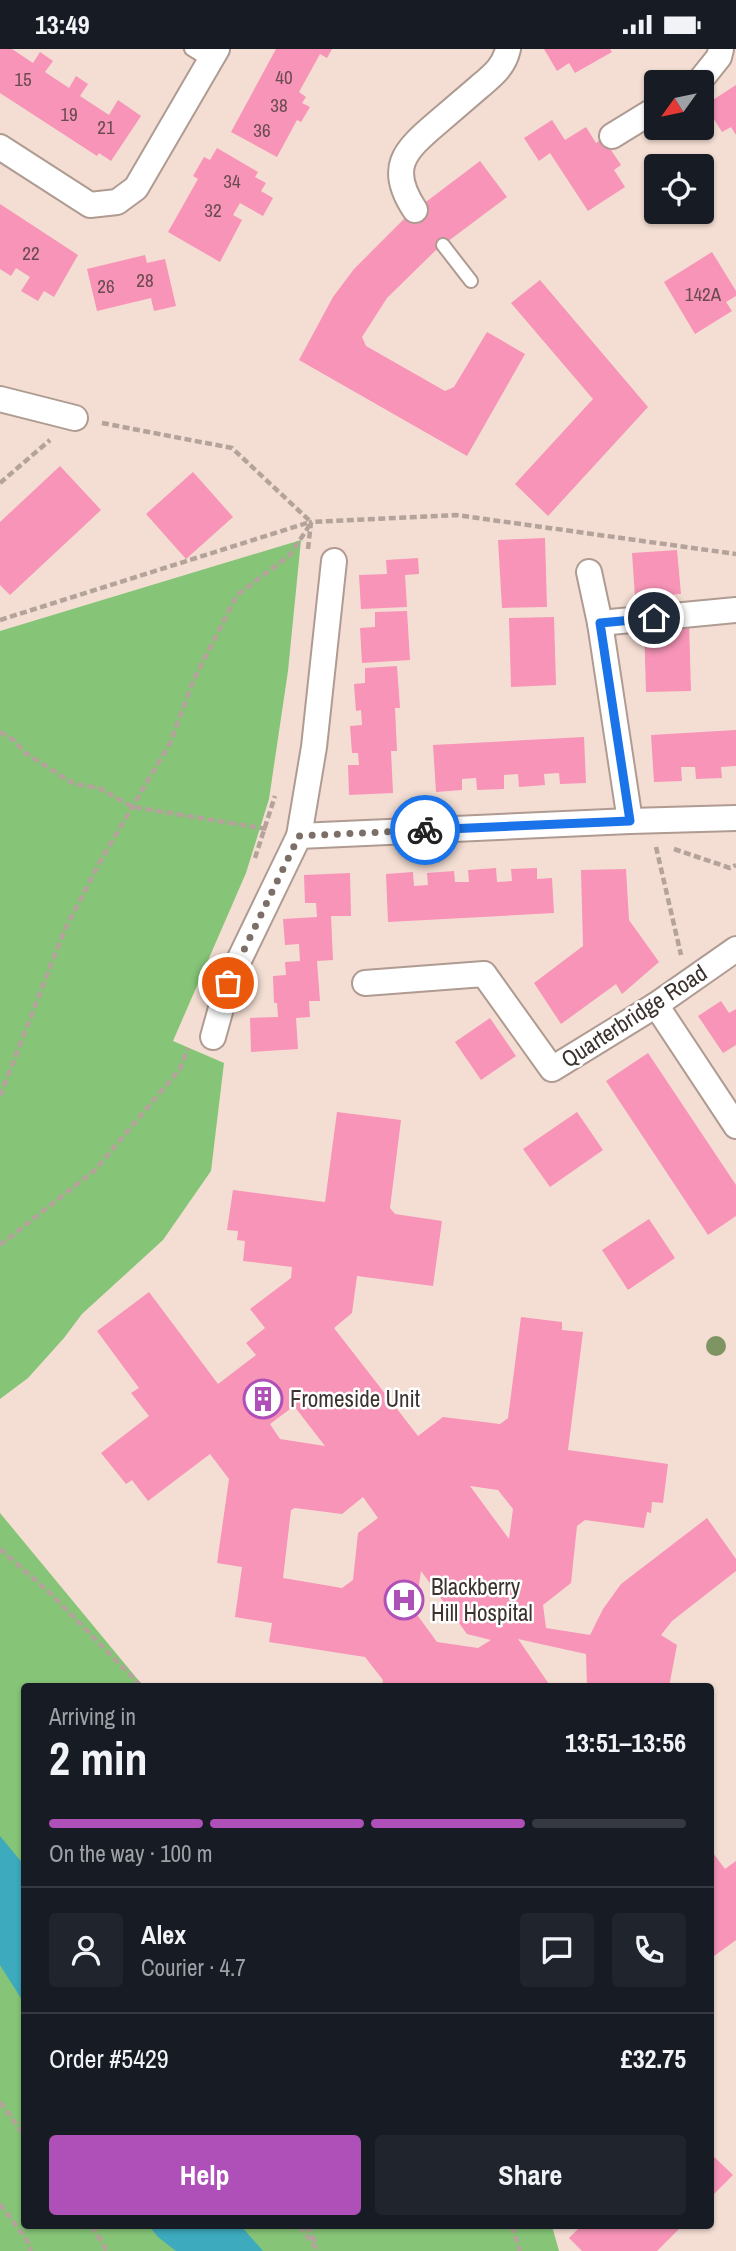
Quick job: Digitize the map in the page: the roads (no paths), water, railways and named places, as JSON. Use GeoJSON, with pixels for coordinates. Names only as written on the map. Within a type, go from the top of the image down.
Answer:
{"type":"FeatureCollection","features":[{"type":"Feature","properties":{"kind":"street"},"geometry":{"type":"LineString","coordinates":[[415,210],[405,195],[401,178],[402,163],[413,144],[498,71],[508,49]]}},
{"type":"Feature","properties":{"kind":"street"},"geometry":{"type":"LineString","coordinates":[[709,70],[719,57],[721,49]]}},
{"type":"Feature","properties":{"kind":"street"},"geometry":{"type":"LineString","coordinates":[[0,147],[90,205],[117,202],[136,188],[206,53]]}},
{"type":"Feature","properties":{"kind":"street"},"geometry":{"type":"LineString","coordinates":[[612,136],[644,116]]}},
{"type":"Feature","properties":{"kind":"street"},"geometry":{"type":"LineString","coordinates":[[0,399],[75,418]]}},
{"type":"Feature","properties":{"kind":"street"},"geometry":{"type":"LineString","coordinates":[[213,1037],[228,983],[299,836],[314,747],[334,561]]}},
{"type":"Feature","properties":{"kind":"street"},"geometry":{"type":"LineString","coordinates":[[589,572],[600,623],[630,821]]}},
{"type":"Feature","properties":{"kind":"street"},"geometry":{"type":"LineString","coordinates":[[600,623],[736,610]]}},
{"type":"Feature","properties":{"kind":"street"},"geometry":{"type":"LineString","coordinates":[[299,836],[736,818]]}},
{"type":"Feature","properties":{"kind":"street","name":"Quarterbridge Road"},"geometry":{"type":"LineString","coordinates":[[365,983],[484,974],[552,1069],[656,1005],[736,949]]}},
{"type":"Feature","properties":{"kind":"street"},"geometry":{"type":"LineString","coordinates":[[656,1005],[736,1126]]}},
{"type":"Feature","properties":{"kind":"lane"},"geometry":{"type":"LineString","coordinates":[[443,245],[471,281]]}},
{"type":"Feature","properties":{"kind":"water"},"geometry":{"type":"Polygon","coordinates":[[[0,1836],[21,1861],[21,1998],[0,1965],[0,1836]]]}},
{"type":"Feature","properties":{"kind":"water"},"geometry":{"type":"Polygon","coordinates":[[[151,2229],[244,2229],[263,2251],[176,2251],[151,2229]]]}},
{"type":"Feature","properties":{"kind":"place","name":"Fromeside Unit"},"geometry":{"type":"Point","coordinates":[263,1399]}},
{"type":"Feature","properties":{"kind":"place","name":"Blackberry Hill Hospital"},"geometry":{"type":"Point","coordinates":[404,1600]}}]}
